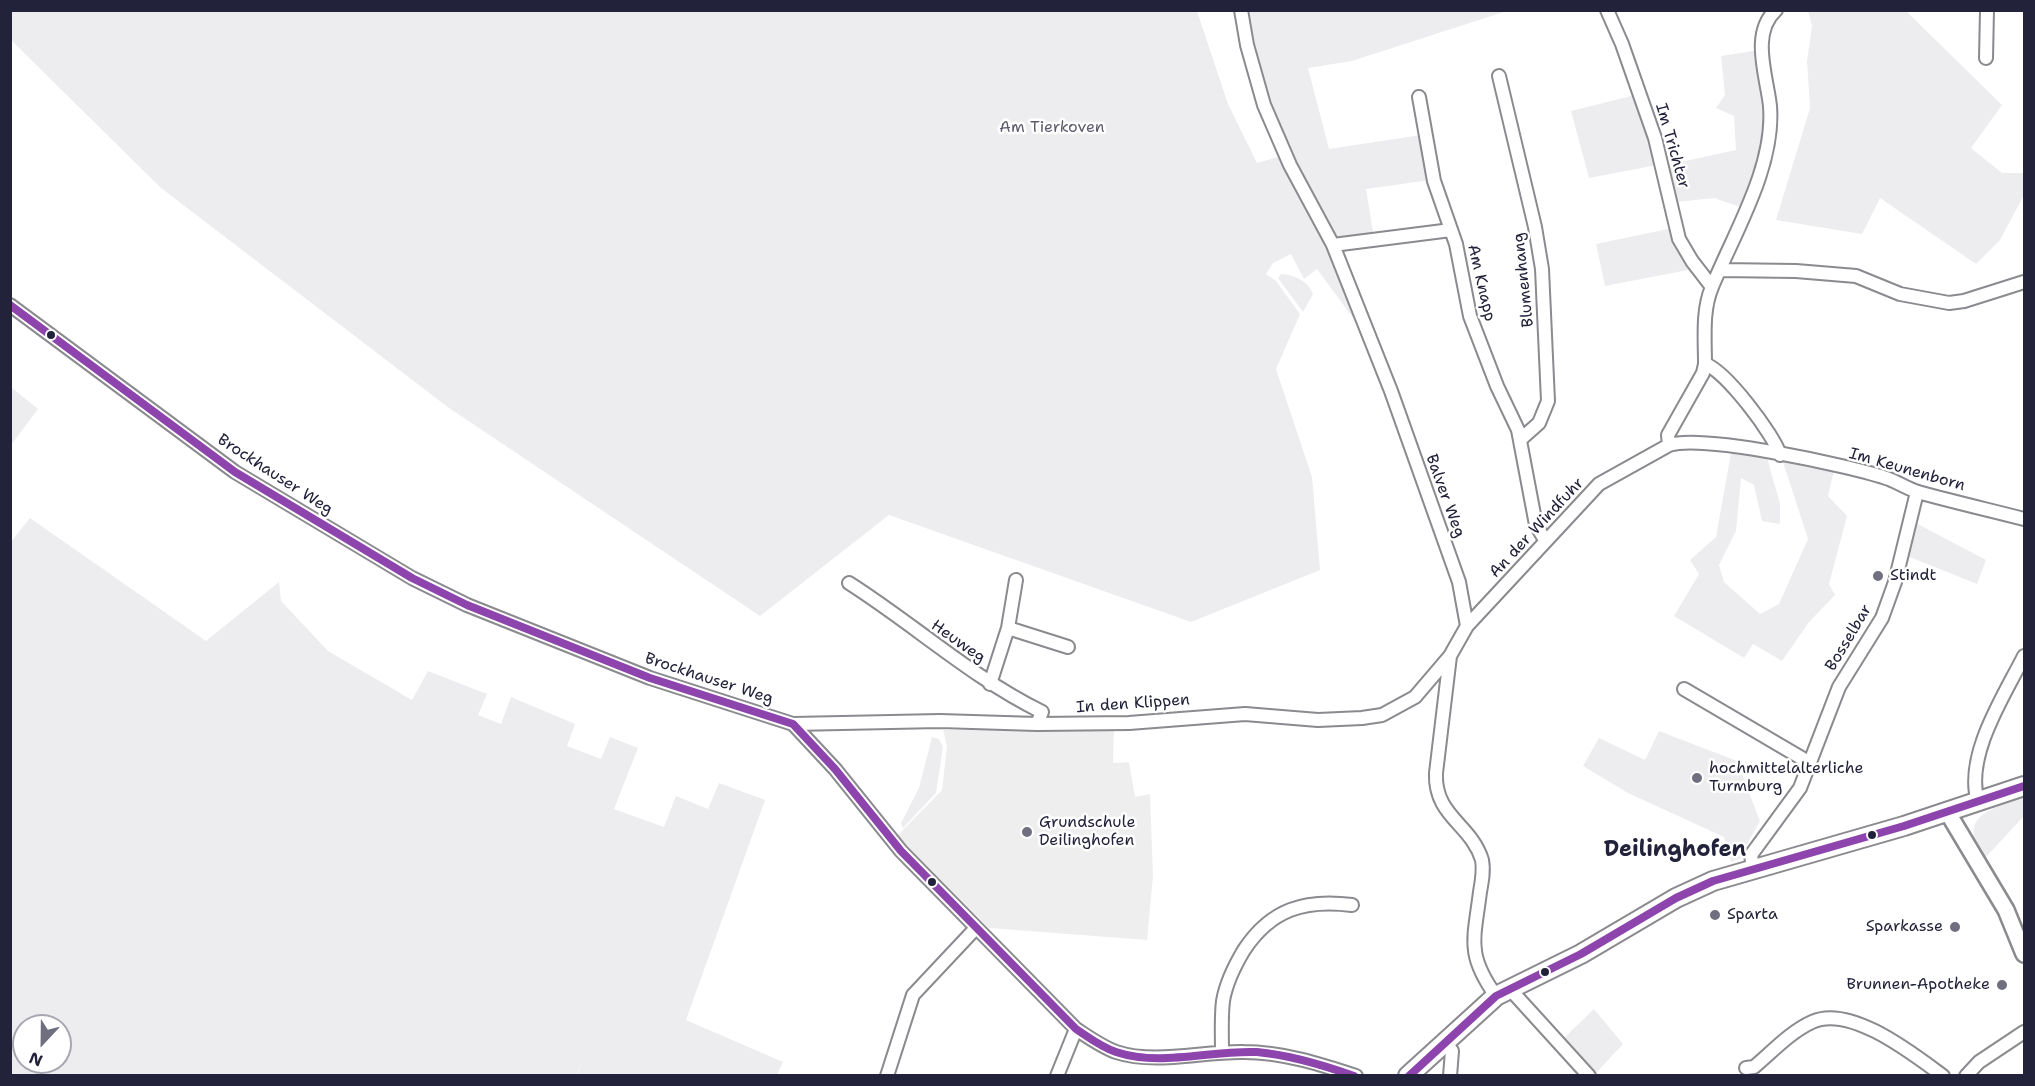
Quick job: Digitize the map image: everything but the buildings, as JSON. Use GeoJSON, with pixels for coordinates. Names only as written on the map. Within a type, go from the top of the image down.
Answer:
{"type":"FeatureCollection","features":[{"type":"Feature","properties":{"kind":"main road"},"geometry":{"type":"LineString","coordinates":[[1408,1076],[1502,992],[1581,954],[1676,898],[1713,881],[1753,868],[1947,813],[2025,786]]}},
{"type":"Feature","properties":{"kind":"street","name":"Balver Weg"},"geometry":{"type":"LineString","coordinates":[[1241,10],[1247,45],[1264,105],[1290,165],[1333,245],[1391,391],[1459,582],[1467,626]]}},
{"type":"Feature","properties":{"kind":"street","name":"Im Trichter"},"geometry":{"type":"LineString","coordinates":[[1606,10],[1622,44],[1655,138],[1679,239],[1712,287]]}},
{"type":"Feature","properties":{"kind":"street"},"geometry":{"type":"LineString","coordinates":[[1669,445],[1668,435],[1705,364],[1706,306],[1712,287],[1746,213],[1771,129],[1762,43],[1765,24],[1776,10]]}},
{"type":"Feature","properties":{"kind":"street"},"geometry":{"type":"LineString","coordinates":[[1986,58],[1988,10]]}},
{"type":"Feature","properties":{"kind":"street","name":"Blumenhang"},"geometry":{"type":"LineString","coordinates":[[1499,76],[1535,227],[1542,269],[1548,401],[1539,423],[1521,439]]}},
{"type":"Feature","properties":{"kind":"street","name":"Am Knapp"},"geometry":{"type":"LineString","coordinates":[[1419,97],[1434,181],[1456,244],[1471,322],[1521,439],[1536,525],[1545,540]]}},
{"type":"Feature","properties":{"kind":"street"},"geometry":{"type":"LineString","coordinates":[[1333,245],[1450,230]]}},
{"type":"Feature","properties":{"kind":"street"},"geometry":{"type":"LineString","coordinates":[[1721,270],[1796,271],[1856,276],[1900,294],[1948,303],[1964,301],[2025,282]]}},
{"type":"Feature","properties":{"kind":"street","name":"Brockhauser Weg"},"geometry":{"type":"LineString","coordinates":[[10,305],[235,472],[411,578],[467,605],[650,678],[793,724],[835,769],[894,843],[975,928],[1076,1029],[1113,1051],[1131,1056],[1163,1057],[1247,1052],[1312,1062],[1356,1076]]}},
{"type":"Feature","properties":{"kind":"street"},"geometry":{"type":"LineString","coordinates":[[1705,364],[1717,370],[1733,389],[1777,444],[1780,455]]}},
{"type":"Feature","properties":{"kind":"street","name":"An der Windfuhr"},"geometry":{"type":"LineString","coordinates":[[1467,626],[1599,484],[1669,445],[1693,442],[1728,446]]}},
{"type":"Feature","properties":{"kind":"street","name":"Im Keunenborn"},"geometry":{"type":"LineString","coordinates":[[1728,446],[1889,479],[1917,492],[2025,519]]}},
{"type":"Feature","properties":{"kind":"street","name":"Bosselbar"},"geometry":{"type":"LineString","coordinates":[[1753,868],[1751,855],[1800,788],[1839,687],[1886,610],[1917,492]]}},
{"type":"Feature","properties":{"kind":"street"},"geometry":{"type":"LineString","coordinates":[[990,684],[1008,628],[1016,580]]}},
{"type":"Feature","properties":{"kind":"street","name":"Heuweg"},"geometry":{"type":"LineString","coordinates":[[849,583],[990,684],[1042,712],[1037,724]]}},
{"type":"Feature","properties":{"kind":"street"},"geometry":{"type":"LineString","coordinates":[[1467,626],[1450,656],[1436,773],[1436,792],[1440,803],[1474,844],[1482,862],[1474,956],[1483,978],[1502,992],[1589,1076]]}},
{"type":"Feature","properties":{"kind":"street"},"geometry":{"type":"LineString","coordinates":[[1008,628],[1068,647]]}},
{"type":"Feature","properties":{"kind":"street","name":"In den Klippen"},"geometry":{"type":"LineString","coordinates":[[793,724],[940,721],[1037,724],[1129,723],[1245,714],[1317,720],[1362,718],[1382,715],[1415,697],[1450,656]]}},
{"type":"Feature","properties":{"kind":"street"},"geometry":{"type":"LineString","coordinates":[[1978,802],[1975,790],[1980,751],[1989,725],[2025,656]]}},
{"type":"Feature","properties":{"kind":"street"},"geometry":{"type":"LineString","coordinates":[[1684,689],[1810,763]]}},
{"type":"Feature","properties":{"kind":"street"},"geometry":{"type":"LineString","coordinates":[[1947,813],[2006,910],[2025,954]]}},
{"type":"Feature","properties":{"kind":"street"},"geometry":{"type":"LineString","coordinates":[[1222,1052],[1222,1013],[1226,987],[1238,960],[1257,931],[1289,909],[1329,902],[1352,905]]}},
{"type":"Feature","properties":{"kind":"street"},"geometry":{"type":"LineString","coordinates":[[887,1076],[913,994],[975,928]]}},
{"type":"Feature","properties":{"kind":"street"},"geometry":{"type":"LineString","coordinates":[[1746,1068],[1754,1067],[1813,1021],[1832,1016],[1846,1019],[1905,1048],[1943,1076]]}},
{"type":"Feature","properties":{"kind":"street"},"geometry":{"type":"LineString","coordinates":[[1057,1076],[1076,1029]]}},
{"type":"Feature","properties":{"kind":"street"},"geometry":{"type":"LineString","coordinates":[[1966,1076],[1979,1062],[2025,1032]]}},
{"type":"Feature","properties":{"kind":"street"},"geometry":{"type":"LineString","coordinates":[[1445,1042],[1452,1051],[1450,1076]]}},
{"type":"Feature","properties":{"kind":"shaded area","name":"Grundschule Deilinghofen"},"geometry":{"type":"Polygon","coordinates":[[[943,730],[1114,730],[1113,763],[1129,762],[1135,797],[1150,794],[1153,876],[1147,940],[989,928],[897,836],[942,790],[947,746],[943,730]]]}},
{"type":"Feature","properties":{"kind":"green space","name":"Am Tierkoven"},"geometry":{"type":"Polygon","coordinates":[[[10,11],[1197,11],[1228,104],[1257,163],[1278,157],[1329,248],[1356,315],[1353,318],[1317,269],[1304,279],[1291,254],[1273,263],[1266,274],[1276,281],[1300,314],[1276,369],[1312,477],[1320,570],[1191,622],[889,515],[760,616],[449,408],[161,188],[11,40],[10,11]]]}},
{"type":"Feature","properties":{"kind":"green space"},"geometry":{"type":"Polygon","coordinates":[[[1235,11],[1507,11],[1352,61],[1308,68],[1329,149],[1421,135],[1430,180],[1366,189],[1373,232],[1333,242],[1263,117],[1242,56],[1235,11]]]}},
{"type":"Feature","properties":{"kind":"green space"},"geometry":{"type":"Polygon","coordinates":[[[1808,11],[1906,11],[2002,105],[1971,148],[2002,173],[2024,173],[2024,195],[2000,240],[1976,264],[1880,198],[1862,234],[1776,220],[1810,108],[1807,61],[1812,26],[1808,11]]]}},
{"type":"Feature","properties":{"kind":"green space"},"geometry":{"type":"Polygon","coordinates":[[[1759,50],[1768,127],[1743,208],[1714,198],[1677,202],[1667,165],[1736,150],[1734,116],[1716,108],[1725,95],[1721,56],[1759,50]]]}},
{"type":"Feature","properties":{"kind":"green space"},"geometry":{"type":"Polygon","coordinates":[[[1635,95],[1657,165],[1589,178],[1571,111],[1635,95]]]}},
{"type":"Feature","properties":{"kind":"green space"},"geometry":{"type":"Polygon","coordinates":[[[1673,228],[1693,269],[1605,286],[1596,244],[1673,228]]]}},
{"type":"Feature","properties":{"kind":"green space"},"geometry":{"type":"Polygon","coordinates":[[[1281,274],[1300,280],[1311,289],[1313,294],[1303,312],[1278,278],[1281,274]]]}},
{"type":"Feature","properties":{"kind":"green space"},"geometry":{"type":"Polygon","coordinates":[[[11,387],[38,409],[11,445],[11,387]]]}},
{"type":"Feature","properties":{"kind":"green space"},"geometry":{"type":"Polygon","coordinates":[[[1731,453],[1767,458],[1780,504],[1780,524],[1762,521],[1754,485],[1741,478],[1736,531],[1719,565],[1724,582],[1760,614],[1779,604],[1808,539],[1782,459],[1834,471],[1828,496],[1847,516],[1829,584],[1835,595],[1809,622],[1782,661],[1753,644],[1744,658],[1674,616],[1699,574],[1690,560],[1716,537],[1731,453]]]}},
{"type":"Feature","properties":{"kind":"green space"},"geometry":{"type":"Polygon","coordinates":[[[30,518],[206,641],[279,582],[281,601],[328,651],[412,700],[428,671],[487,694],[478,715],[501,724],[511,697],[575,724],[567,746],[601,759],[610,737],[638,748],[614,809],[664,827],[676,796],[708,809],[719,783],[765,800],[686,1020],[783,1062],[777,1075],[577,1075],[582,1061],[576,1076],[11,1075],[10,543],[30,518]]]}},
{"type":"Feature","properties":{"kind":"green space"},"geometry":{"type":"Polygon","coordinates":[[[1914,522],[1986,560],[1977,584],[1907,556],[1914,522]]]}},
{"type":"Feature","properties":{"kind":"green space"},"geometry":{"type":"Polygon","coordinates":[[[1659,731],[1737,761],[1760,821],[1746,846],[1744,857],[1731,862],[1724,837],[1628,793],[1583,766],[1599,738],[1645,760],[1659,731]]]}},
{"type":"Feature","properties":{"kind":"green space"},"geometry":{"type":"Polygon","coordinates":[[[932,737],[939,739],[943,747],[936,793],[903,828],[901,823],[919,788],[932,737]]]}},
{"type":"Feature","properties":{"kind":"green space"},"geometry":{"type":"Polygon","coordinates":[[[2024,797],[2024,816],[1984,859],[1976,844],[1975,823],[1989,811],[2024,797]]]}},
{"type":"Feature","properties":{"kind":"green space"},"geometry":{"type":"Polygon","coordinates":[[[1594,1009],[1623,1044],[1595,1074],[1562,1040],[1594,1009]]]}},
{"type":"Feature","properties":{"kind":"transit line"},"geometry":{"type":"LineString","coordinates":[[10,305],[235,472],[412,578],[467,605],[650,678],[793,724],[835,769],[901,851],[1076,1029],[1100,1045],[1116,1052],[1150,1058],[1239,1052],[1269,1053],[1306,1061],[1354,1076]]}},
{"type":"Feature","properties":{"kind":"transit line"},"geometry":{"type":"LineString","coordinates":[[1409,1076],[1496,996],[1581,954],[1676,898],[1713,881],[1904,826],[2024,786]]}},
{"type":"Feature","properties":{"kind":"place","name":"Stindt"},"geometry":{"type":"Point","coordinates":[1878,576]}},
{"type":"Feature","properties":{"kind":"place","name":"hochmittelalterliche Turmburg"},"geometry":{"type":"Point","coordinates":[1697,778]}},
{"type":"Feature","properties":{"kind":"place","name":"Grundschule Deilinghofen"},"geometry":{"type":"Point","coordinates":[1027,832]}},
{"type":"Feature","properties":{"kind":"place","name":"Sparta"},"geometry":{"type":"Point","coordinates":[1715,915]}},
{"type":"Feature","properties":{"kind":"place","name":"Sparkasse"},"geometry":{"type":"Point","coordinates":[1955,927]}},
{"type":"Feature","properties":{"kind":"place","name":"Brunnen-Apotheke"},"geometry":{"type":"Point","coordinates":[2002,985]}},
{"type":"Feature","properties":{"kind":"district","name":"Deilinghofen"},"geometry":{"type":"Point","coordinates":[1675,850]}}]}
